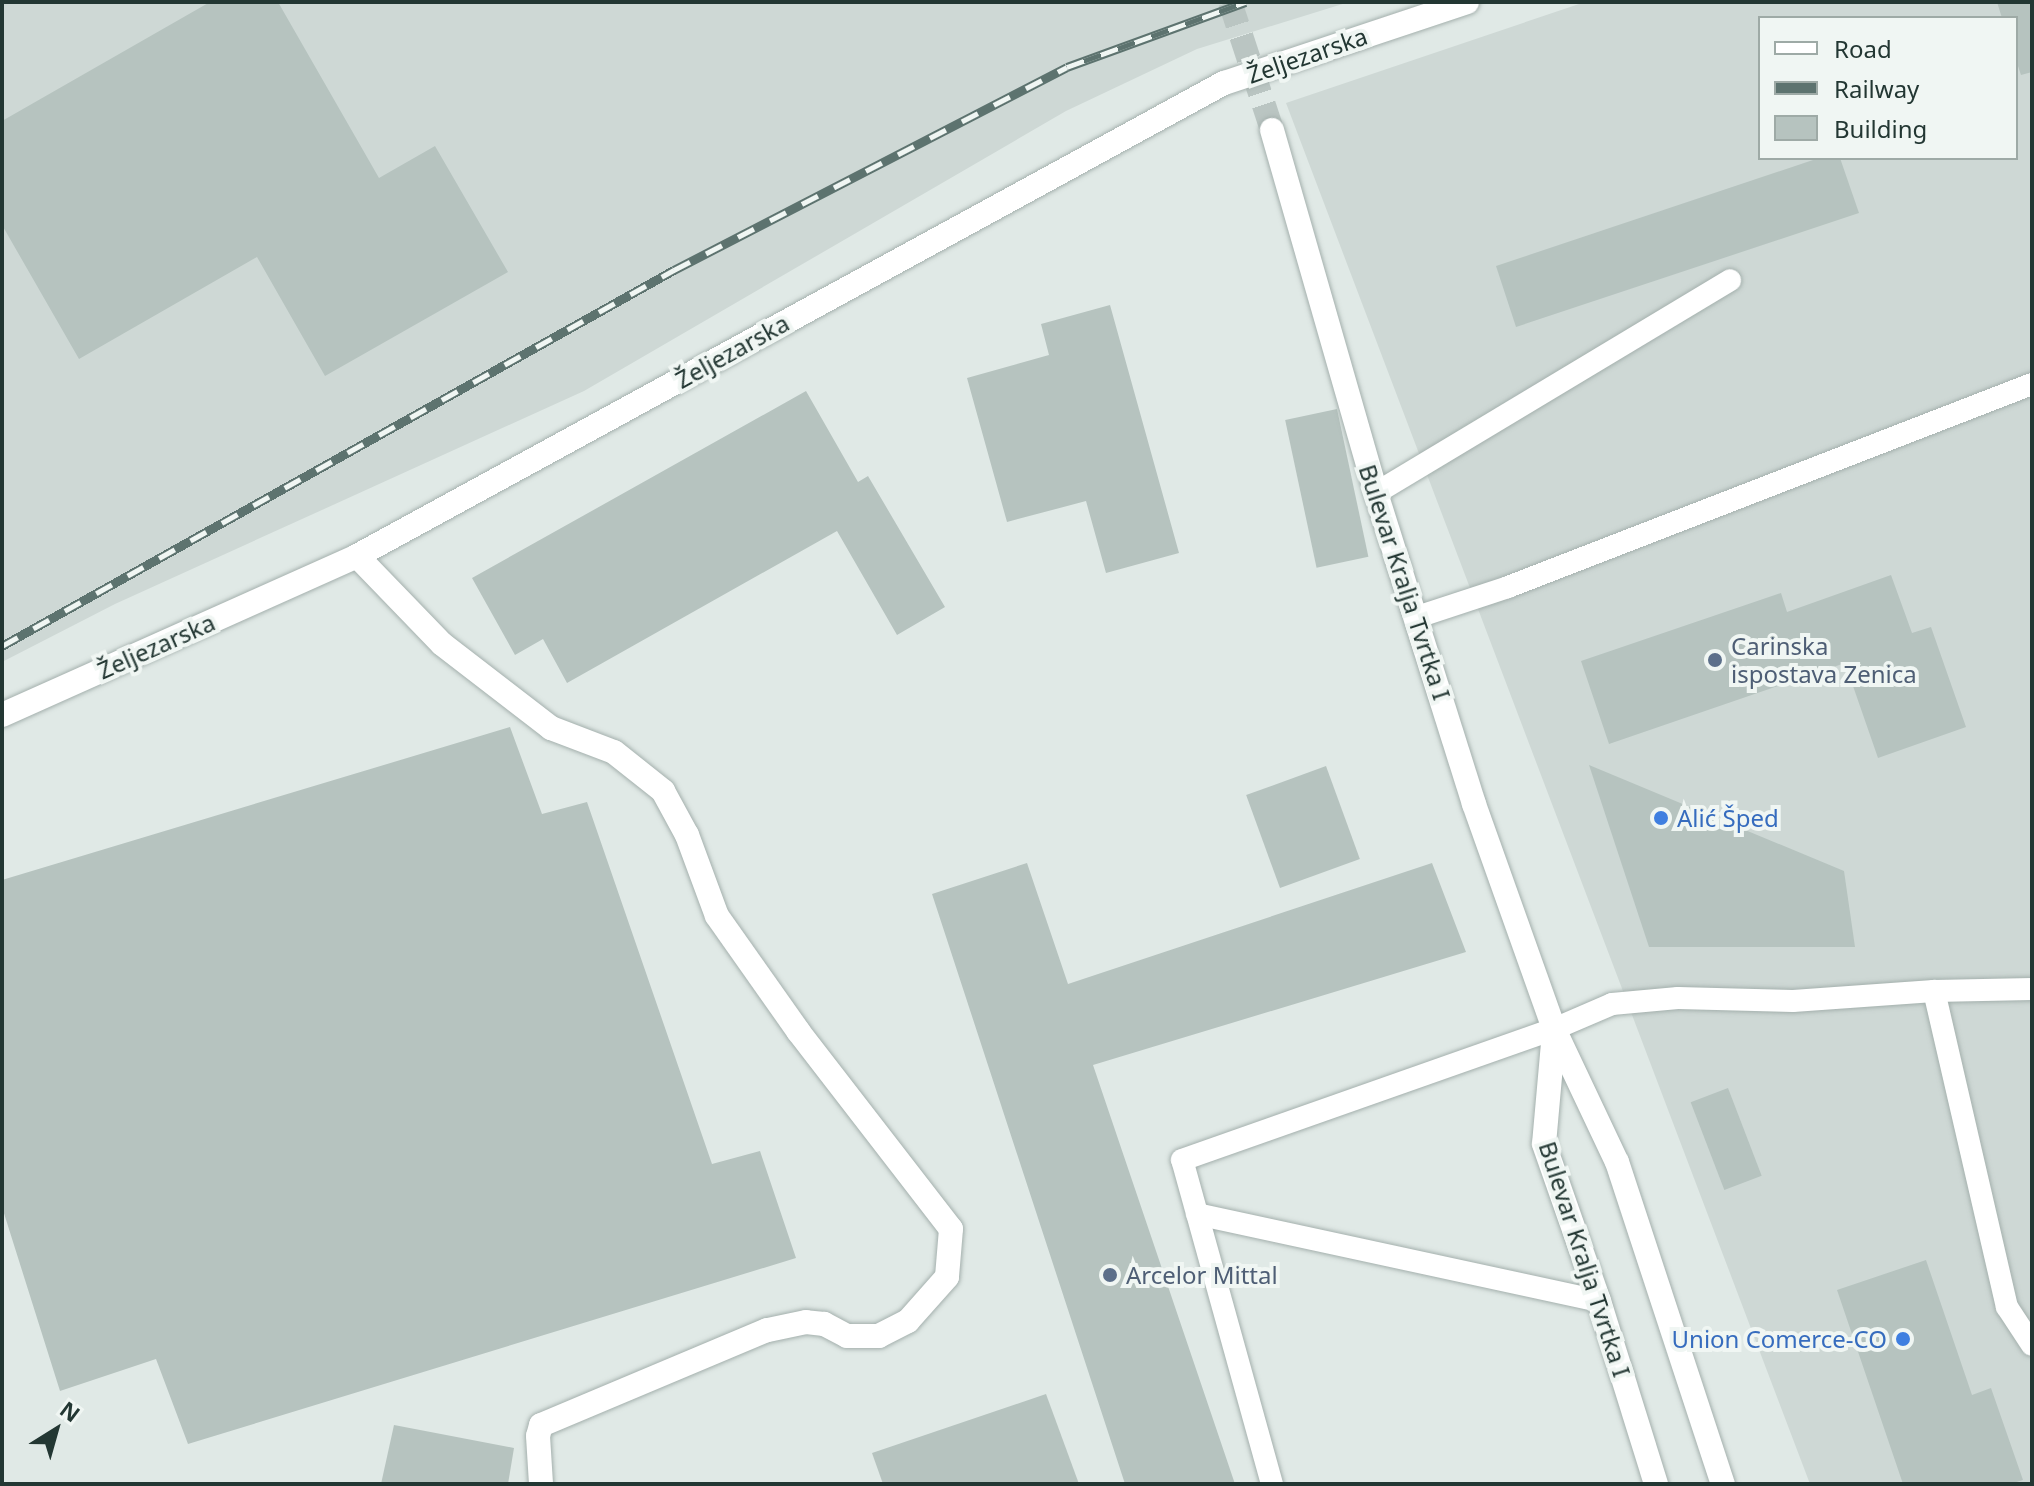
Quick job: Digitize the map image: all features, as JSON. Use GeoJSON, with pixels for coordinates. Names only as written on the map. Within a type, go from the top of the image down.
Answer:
{"type":"FeatureCollection","features":[{"type":"Feature","properties":{"kind":"street","name":"Željezarska"},"geometry":{"type":"LineString","coordinates":[[2,715],[357,556],[1224,83],[1467,2]]}},
{"type":"Feature","properties":{"kind":"street","name":"Bulevar Kralja Tvrtka I"},"geometry":{"type":"LineString","coordinates":[[1272,130],[1376,493],[1474,804],[1554,1029],[1617,1162],[1723,1484]]}},
{"type":"Feature","properties":{"kind":"street"},"geometry":{"type":"LineString","coordinates":[[357,556],[442,644],[466,663],[551,728],[614,752],[663,791],[687,835],[717,916],[798,1031],[951,1229],[947,1277],[908,1321],[879,1336],[847,1336],[824,1324],[806,1322],[767,1330],[541,1425],[538,1436],[541,1484]]}},
{"type":"Feature","properties":{"kind":"street","name":"Bulevar Kralja Tvrtka I"},"geometry":{"type":"LineString","coordinates":[[1554,1029],[1544,1144],[1599,1301],[1656,1484]]}},
{"type":"Feature","properties":{"kind":"lane"},"geometry":{"type":"LineString","coordinates":[[1376,493],[1730,280]]}},
{"type":"Feature","properties":{"kind":"lane"},"geometry":{"type":"LineString","coordinates":[[1417,617],[1508,587],[2032,384]]}},
{"type":"Feature","properties":{"kind":"lane"},"geometry":{"type":"LineString","coordinates":[[1272,1484],[1182,1160],[1554,1029],[1612,1004],[1678,998],[1793,1001],[1934,991],[2032,989]]}},
{"type":"Feature","properties":{"kind":"lane"},"geometry":{"type":"LineString","coordinates":[[1934,991],[2007,1307],[2032,1345]]}},
{"type":"Feature","properties":{"kind":"lane"},"geometry":{"type":"LineString","coordinates":[[1197,1214],[1599,1301]]}},
{"type":"Feature","properties":{"kind":"shaded area"},"geometry":{"type":"Polygon","coordinates":[[[2,2],[1349,2],[1197,49],[1066,111],[584,391],[115,604],[2,662],[2,2]]]}},
{"type":"Feature","properties":{"kind":"shaded area"},"geometry":{"type":"Polygon","coordinates":[[[1585,2],[2032,2],[2032,1484],[1810,1484],[1286,103],[1585,2]]]}},
{"type":"Feature","properties":{"kind":"building"},"geometry":{"type":"Polygon","coordinates":[[[210,2],[278,2],[379,178],[435,146],[508,272],[325,376],[257,257],[79,359],[2,225],[2,121],[210,2]]]}},
{"type":"Feature","properties":{"kind":"building"},"geometry":{"type":"Polygon","coordinates":[[[1997,2],[2032,2],[2032,72],[2021,75],[2018,66],[2018,16],[2001,16],[1997,2]]]}},
{"type":"Feature","properties":{"kind":"building"},"geometry":{"type":"Polygon","coordinates":[[[1813,160],[1841,160],[1859,213],[1516,327],[1496,266],[1813,160]]]}},
{"type":"Feature","properties":{"kind":"building"},"geometry":{"type":"Polygon","coordinates":[[[1110,305],[1179,553],[1106,573],[1086,501],[1007,522],[967,378],[1049,355],[1041,324],[1110,305]]]}},
{"type":"Feature","properties":{"kind":"building"},"geometry":{"type":"Polygon","coordinates":[[[806,391],[858,482],[868,476],[945,607],[897,635],[837,531],[567,683],[543,639],[515,655],[472,578],[806,391]]]}},
{"type":"Feature","properties":{"kind":"building"},"geometry":{"type":"Polygon","coordinates":[[[1337,409],[1368,557],[1317,568],[1285,420],[1337,409]]]}},
{"type":"Feature","properties":{"kind":"building"},"geometry":{"type":"Polygon","coordinates":[[[1891,575],[1912,633],[1931,627],[1966,727],[1878,758],[1845,663],[1609,744],[1581,661],[1781,593],[1787,612],[1891,575]]]}},
{"type":"Feature","properties":{"kind":"building"},"geometry":{"type":"Polygon","coordinates":[[[510,727],[542,814],[587,802],[712,1164],[760,1151],[796,1258],[188,1444],[156,1359],[60,1391],[2,1207],[2,880],[510,727]]]}},
{"type":"Feature","properties":{"kind":"building","name":"Alić Šped"},"geometry":{"type":"Polygon","coordinates":[[[1589,765],[1844,871],[1855,947],[1649,947],[1589,765]]]}},
{"type":"Feature","properties":{"kind":"building"},"geometry":{"type":"Polygon","coordinates":[[[1326,766],[1360,859],[1280,888],[1246,795],[1326,766]]]}},
{"type":"Feature","properties":{"kind":"building","name":"Arcelor Mittal"},"geometry":{"type":"Polygon","coordinates":[[[1027,863],[1068,984],[1432,863],[1466,952],[1093,1065],[1235,1484],[1125,1484],[932,894],[1027,863]]]}},
{"type":"Feature","properties":{"kind":"building"},"geometry":{"type":"Polygon","coordinates":[[[1728,1088],[1762,1176],[1724,1190],[1691,1102],[1728,1088]]]}},
{"type":"Feature","properties":{"kind":"building","name":"Union Comerce-CO"},"geometry":{"type":"Polygon","coordinates":[[[1926,1260],[1972,1395],[1991,1388],[2023,1480],[2010,1484],[1903,1484],[1837,1290],[1926,1260]]]}},
{"type":"Feature","properties":{"kind":"building"},"geometry":{"type":"Polygon","coordinates":[[[1046,1394],[1079,1484],[883,1484],[872,1453],[1046,1394]]]}},
{"type":"Feature","properties":{"kind":"building"},"geometry":{"type":"Polygon","coordinates":[[[394,1425],[514,1448],[508,1484],[381,1484],[394,1425]]]}},
{"type":"Feature","properties":{"kind":"tunnel"},"geometry":{"type":"LineString","coordinates":[[1230,2],[1272,130]]}},
{"type":"Feature","properties":{"kind":"railway"},"geometry":{"type":"LineString","coordinates":[[2,646],[674,270],[1067,67],[1246,2]]}},
{"type":"Feature","properties":{"kind":"place","name":"Carinska ispostava Zenica"},"geometry":{"type":"Point","coordinates":[1715,660]}},
{"type":"Feature","properties":{"kind":"place","name":"Alić Šped"},"geometry":{"type":"Point","coordinates":[1661,818]}},
{"type":"Feature","properties":{"kind":"place","name":"Arcelor Mittal"},"geometry":{"type":"Point","coordinates":[1110,1275]}},
{"type":"Feature","properties":{"kind":"place","name":"Union Comerce-CO"},"geometry":{"type":"Point","coordinates":[1903,1339]}}]}
